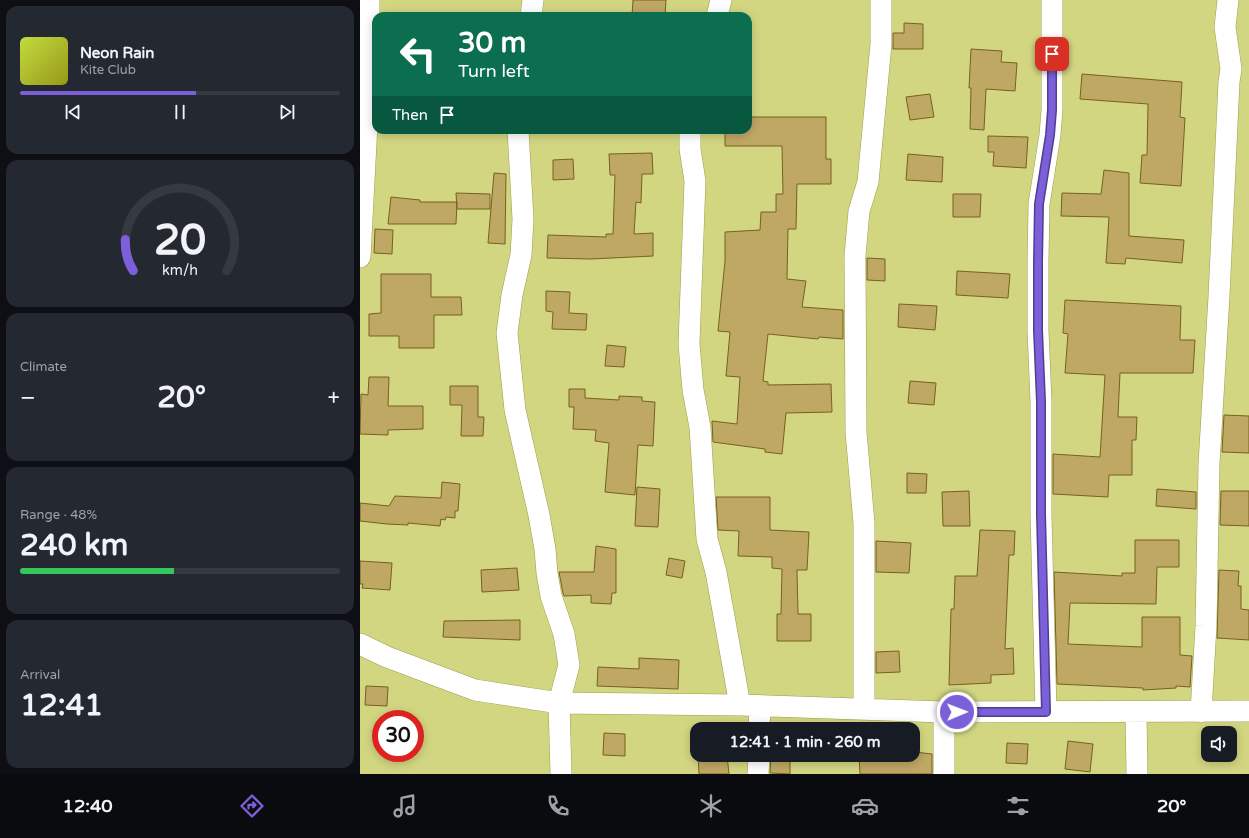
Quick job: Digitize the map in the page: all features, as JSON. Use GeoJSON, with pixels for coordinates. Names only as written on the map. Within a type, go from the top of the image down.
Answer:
{"type":"FeatureCollection","features":[{"type":"Feature","properties":{"kind":"street"},"geometry":{"type":"LineString","coordinates":[[360,256],[369,86],[369,0]]}},
{"type":"Feature","properties":{"kind":"street"},"geometry":{"type":"LineString","coordinates":[[532,12],[533,0]]}},
{"type":"Feature","properties":{"kind":"street"},"geometry":{"type":"LineString","coordinates":[[718,12],[720,0]]}},
{"type":"Feature","properties":{"kind":"street"},"geometry":{"type":"LineString","coordinates":[[864,708],[864,523],[856,432],[855,256],[859,211],[868,182],[880,44],[881,0]]}},
{"type":"Feature","properties":{"kind":"street"},"geometry":{"type":"LineString","coordinates":[[1046,712],[1041,522],[1041,402],[1038,330],[1038,262],[1039,204],[1050,135],[1052,110],[1052,0]]}},
{"type":"Feature","properties":{"kind":"street"},"geometry":{"type":"LineString","coordinates":[[1201,712],[1206,626],[1209,464],[1219,296],[1229,82],[1231,69],[1226,27],[1228,0]]}},
{"type":"Feature","properties":{"kind":"street"},"geometry":{"type":"LineString","coordinates":[[518,134],[523,219],[522,255],[512,295],[507,333],[515,410],[546,549],[550,596],[564,634],[569,665],[560,703],[561,774]]}},
{"type":"Feature","properties":{"kind":"street"},"geometry":{"type":"LineString","coordinates":[[690,134],[690,149],[695,181],[689,344],[693,390],[700,427],[707,539],[750,705],[756,722]]}},
{"type":"Feature","properties":{"kind":"street"},"geometry":{"type":"LineString","coordinates":[[360,644],[387,657],[475,690],[560,703],[750,705],[944,712],[1136,713],[1249,711]]}},
{"type":"Feature","properties":{"kind":"street"},"geometry":{"type":"LineString","coordinates":[[944,712],[944,774]]}},
{"type":"Feature","properties":{"kind":"street"},"geometry":{"type":"LineString","coordinates":[[1136,713],[1137,774]]}},
{"type":"Feature","properties":{"kind":"street"},"geometry":{"type":"LineString","coordinates":[[758,774],[759,762]]}},
{"type":"Feature","properties":{"kind":"building"},"geometry":{"type":"Polygon","coordinates":[[[633,0],[666,0],[665,12],[632,12],[633,0]]]}},
{"type":"Feature","properties":{"kind":"building"},"geometry":{"type":"Polygon","coordinates":[[[904,23],[923,24],[923,49],[893,49],[893,33],[904,33],[904,23]]]}},
{"type":"Feature","properties":{"kind":"building"},"geometry":{"type":"Polygon","coordinates":[[[971,49],[1002,51],[1001,62],[1017,63],[1015,91],[986,89],[984,130],[970,129],[971,88],[969,88],[971,49]]]}},
{"type":"Feature","properties":{"kind":"building"},"geometry":{"type":"Polygon","coordinates":[[[1082,74],[1182,82],[1180,117],[1185,118],[1181,186],[1140,183],[1142,155],[1147,155],[1148,104],[1080,99],[1082,74]]]}},
{"type":"Feature","properties":{"kind":"building"},"geometry":{"type":"Polygon","coordinates":[[[930,94],[934,117],[910,120],[906,97],[930,94]]]}},
{"type":"Feature","properties":{"kind":"building"},"geometry":{"type":"Polygon","coordinates":[[[752,117],[826,117],[826,159],[831,159],[831,184],[797,184],[796,229],[788,229],[787,279],[806,281],[802,307],[843,310],[843,339],[819,337],[818,339],[768,334],[763,381],[768,382],[768,385],[831,384],[832,412],[786,413],[782,454],[765,452],[765,449],[713,442],[712,421],[737,424],[740,377],[726,376],[730,332],[718,331],[725,261],[725,232],[760,230],[761,212],[776,212],[776,194],[783,194],[782,146],[725,146],[725,134],[752,134],[752,117]]]}},
{"type":"Feature","properties":{"kind":"building"},"geometry":{"type":"Polygon","coordinates":[[[988,136],[1028,137],[1026,168],[993,166],[994,152],[988,152],[988,136]]]}},
{"type":"Feature","properties":{"kind":"building"},"geometry":{"type":"Polygon","coordinates":[[[652,153],[653,174],[642,174],[641,203],[636,202],[634,234],[653,233],[653,256],[591,259],[547,258],[548,235],[606,237],[606,234],[613,234],[615,175],[610,175],[609,154],[652,153]]]}},
{"type":"Feature","properties":{"kind":"building"},"geometry":{"type":"Polygon","coordinates":[[[908,154],[943,157],[942,182],[906,180],[908,154]]]}},
{"type":"Feature","properties":{"kind":"building"},"geometry":{"type":"Polygon","coordinates":[[[573,159],[574,179],[553,180],[553,160],[573,159]]]}},
{"type":"Feature","properties":{"kind":"building"},"geometry":{"type":"Polygon","coordinates":[[[1104,170],[1129,173],[1129,236],[1184,240],[1182,263],[1126,258],[1125,264],[1106,263],[1109,217],[1061,216],[1062,193],[1101,194],[1104,170]]]}},
{"type":"Feature","properties":{"kind":"building"},"geometry":{"type":"Polygon","coordinates":[[[494,173],[506,174],[505,244],[488,243],[494,173]]]}},
{"type":"Feature","properties":{"kind":"building"},"geometry":{"type":"Polygon","coordinates":[[[456,193],[490,194],[490,209],[457,209],[456,193]]]}},
{"type":"Feature","properties":{"kind":"building"},"geometry":{"type":"Polygon","coordinates":[[[953,194],[981,194],[980,217],[953,217],[953,194]]]}},
{"type":"Feature","properties":{"kind":"building"},"geometry":{"type":"Polygon","coordinates":[[[391,197],[420,200],[420,202],[457,202],[456,224],[388,224],[391,197]]]}},
{"type":"Feature","properties":{"kind":"building"},"geometry":{"type":"Polygon","coordinates":[[[375,229],[393,230],[392,254],[374,253],[375,229]]]}},
{"type":"Feature","properties":{"kind":"building"},"geometry":{"type":"Polygon","coordinates":[[[867,258],[885,259],[885,281],[867,280],[867,258]]]}},
{"type":"Feature","properties":{"kind":"building"},"geometry":{"type":"Polygon","coordinates":[[[957,271],[1010,274],[1008,298],[956,295],[957,271]]]}},
{"type":"Feature","properties":{"kind":"building"},"geometry":{"type":"Polygon","coordinates":[[[381,274],[431,274],[431,297],[461,297],[462,315],[434,315],[434,348],[399,348],[399,336],[369,336],[369,314],[381,313],[381,274]]]}},
{"type":"Feature","properties":{"kind":"building"},"geometry":{"type":"Polygon","coordinates":[[[546,291],[570,292],[569,313],[587,314],[586,330],[552,329],[553,312],[546,311],[546,291]]]}},
{"type":"Feature","properties":{"kind":"building"},"geometry":{"type":"Polygon","coordinates":[[[1065,300],[1181,306],[1180,340],[1195,340],[1193,373],[1120,373],[1118,417],[1137,417],[1136,440],[1132,440],[1132,475],[1109,475],[1108,497],[1053,494],[1053,454],[1100,457],[1105,375],[1065,373],[1068,334],[1063,333],[1065,300]]]}},
{"type":"Feature","properties":{"kind":"building"},"geometry":{"type":"Polygon","coordinates":[[[899,304],[937,306],[935,330],[898,327],[899,304]]]}},
{"type":"Feature","properties":{"kind":"building"},"geometry":{"type":"Polygon","coordinates":[[[607,345],[626,347],[624,367],[605,366],[607,345]]]}},
{"type":"Feature","properties":{"kind":"building"},"geometry":{"type":"Polygon","coordinates":[[[369,377],[389,377],[388,406],[423,406],[423,429],[388,430],[388,435],[360,434],[361,394],[368,395],[369,377]]]}},
{"type":"Feature","properties":{"kind":"building"},"geometry":{"type":"Polygon","coordinates":[[[910,381],[936,383],[934,405],[908,403],[910,381]]]}},
{"type":"Feature","properties":{"kind":"building"},"geometry":{"type":"Polygon","coordinates":[[[450,386],[478,386],[478,417],[484,417],[483,436],[461,436],[462,405],[450,405],[450,386]]]}},
{"type":"Feature","properties":{"kind":"building"},"geometry":{"type":"Polygon","coordinates":[[[569,389],[585,389],[585,398],[619,400],[619,396],[642,397],[642,401],[655,402],[653,446],[638,445],[635,495],[605,492],[609,443],[595,441],[596,430],[573,429],[574,407],[569,407],[569,389]]]}},
{"type":"Feature","properties":{"kind":"building"},"geometry":{"type":"Polygon","coordinates":[[[1224,415],[1249,416],[1249,453],[1222,452],[1224,415]]]}},
{"type":"Feature","properties":{"kind":"building"},"geometry":{"type":"Polygon","coordinates":[[[907,473],[927,474],[926,493],[907,493],[907,473]]]}},
{"type":"Feature","properties":{"kind":"building"},"geometry":{"type":"Polygon","coordinates":[[[442,482],[460,484],[458,511],[455,511],[455,518],[446,517],[445,520],[441,519],[440,526],[408,523],[408,525],[387,524],[360,521],[360,503],[389,506],[395,496],[441,498],[442,482]]]}},
{"type":"Feature","properties":{"kind":"building"},"geometry":{"type":"Polygon","coordinates":[[[637,487],[660,489],[658,527],[635,526],[637,487]]]}},
{"type":"Feature","properties":{"kind":"building"},"geometry":{"type":"Polygon","coordinates":[[[1157,489],[1196,492],[1196,509],[1156,506],[1157,489]]]}},
{"type":"Feature","properties":{"kind":"building"},"geometry":{"type":"Polygon","coordinates":[[[969,491],[970,526],[943,526],[942,492],[969,491]]]}},
{"type":"Feature","properties":{"kind":"building"},"geometry":{"type":"Polygon","coordinates":[[[1221,491],[1249,491],[1249,526],[1220,525],[1221,491]]]}},
{"type":"Feature","properties":{"kind":"building"},"geometry":{"type":"Polygon","coordinates":[[[716,497],[770,497],[770,530],[809,532],[807,570],[797,570],[798,614],[811,614],[811,641],[777,641],[777,614],[781,614],[782,569],[772,568],[772,557],[738,556],[739,531],[718,530],[716,497]]]}},
{"type":"Feature","properties":{"kind":"building"},"geometry":{"type":"Polygon","coordinates":[[[980,530],[1015,531],[1014,555],[1009,555],[1005,649],[1013,648],[1014,674],[991,675],[991,683],[949,685],[951,609],[954,609],[955,576],[977,576],[980,530]]]}},
{"type":"Feature","properties":{"kind":"building"},"geometry":{"type":"Polygon","coordinates":[[[1135,540],[1179,540],[1179,567],[1157,567],[1156,604],[1070,603],[1068,644],[1142,647],[1142,617],[1180,617],[1180,655],[1192,656],[1190,687],[1176,686],[1176,688],[1143,690],[1143,688],[1057,684],[1054,572],[1122,576],[1122,573],[1135,573],[1135,540]]]}},
{"type":"Feature","properties":{"kind":"building"},"geometry":{"type":"Polygon","coordinates":[[[876,541],[911,543],[909,573],[876,572],[876,541]]]}},
{"type":"Feature","properties":{"kind":"building"},"geometry":{"type":"Polygon","coordinates":[[[596,546],[616,549],[616,593],[612,593],[611,604],[591,603],[591,595],[564,596],[563,593],[559,572],[594,572],[596,546]]]}},
{"type":"Feature","properties":{"kind":"building"},"geometry":{"type":"Polygon","coordinates":[[[669,558],[685,561],[682,578],[666,575],[669,558]]]}},
{"type":"Feature","properties":{"kind":"building"},"geometry":{"type":"Polygon","coordinates":[[[360,561],[392,563],[390,590],[362,588],[363,584],[360,584],[360,561]]]}},
{"type":"Feature","properties":{"kind":"building"},"geometry":{"type":"Polygon","coordinates":[[[517,568],[519,590],[482,592],[481,570],[517,568]]]}},
{"type":"Feature","properties":{"kind":"building"},"geometry":{"type":"Polygon","coordinates":[[[1219,570],[1239,571],[1238,586],[1241,586],[1241,609],[1249,610],[1249,640],[1217,638],[1219,570]]]}},
{"type":"Feature","properties":{"kind":"building"},"geometry":{"type":"Polygon","coordinates":[[[520,620],[520,640],[443,637],[444,621],[520,620]]]}},
{"type":"Feature","properties":{"kind":"building"},"geometry":{"type":"Polygon","coordinates":[[[899,651],[900,672],[876,673],[876,652],[899,651]]]}},
{"type":"Feature","properties":{"kind":"building"},"geometry":{"type":"Polygon","coordinates":[[[639,658],[679,660],[678,689],[597,686],[598,667],[639,669],[639,658]]]}},
{"type":"Feature","properties":{"kind":"building"},"geometry":{"type":"Polygon","coordinates":[[[366,686],[388,687],[387,706],[365,705],[366,686]]]}},
{"type":"Feature","properties":{"kind":"building"},"geometry":{"type":"Polygon","coordinates":[[[604,733],[625,734],[625,756],[603,755],[604,733]]]}},
{"type":"Feature","properties":{"kind":"building"},"geometry":{"type":"Polygon","coordinates":[[[1068,741],[1093,744],[1090,772],[1065,769],[1068,741]]]}},
{"type":"Feature","properties":{"kind":"building"},"geometry":{"type":"Polygon","coordinates":[[[1007,743],[1028,744],[1027,764],[1006,763],[1007,743]]]}},
{"type":"Feature","properties":{"kind":"building"},"geometry":{"type":"Polygon","coordinates":[[[920,753],[932,754],[932,774],[860,774],[859,762],[920,762],[920,753]]]}},
{"type":"Feature","properties":{"kind":"building"},"geometry":{"type":"Polygon","coordinates":[[[698,762],[728,762],[729,774],[699,774],[698,762]]]}},
{"type":"Feature","properties":{"kind":"building"},"geometry":{"type":"Polygon","coordinates":[[[771,762],[790,762],[790,774],[770,773],[771,762]]]}},
{"type":"Feature","properties":{"kind":"route"},"geometry":{"type":"LineString","coordinates":[[957,712],[1046,712],[1042,592],[1041,402],[1038,330],[1038,262],[1039,204],[1043,169],[1050,135],[1052,110],[1052,54]]}}]}
